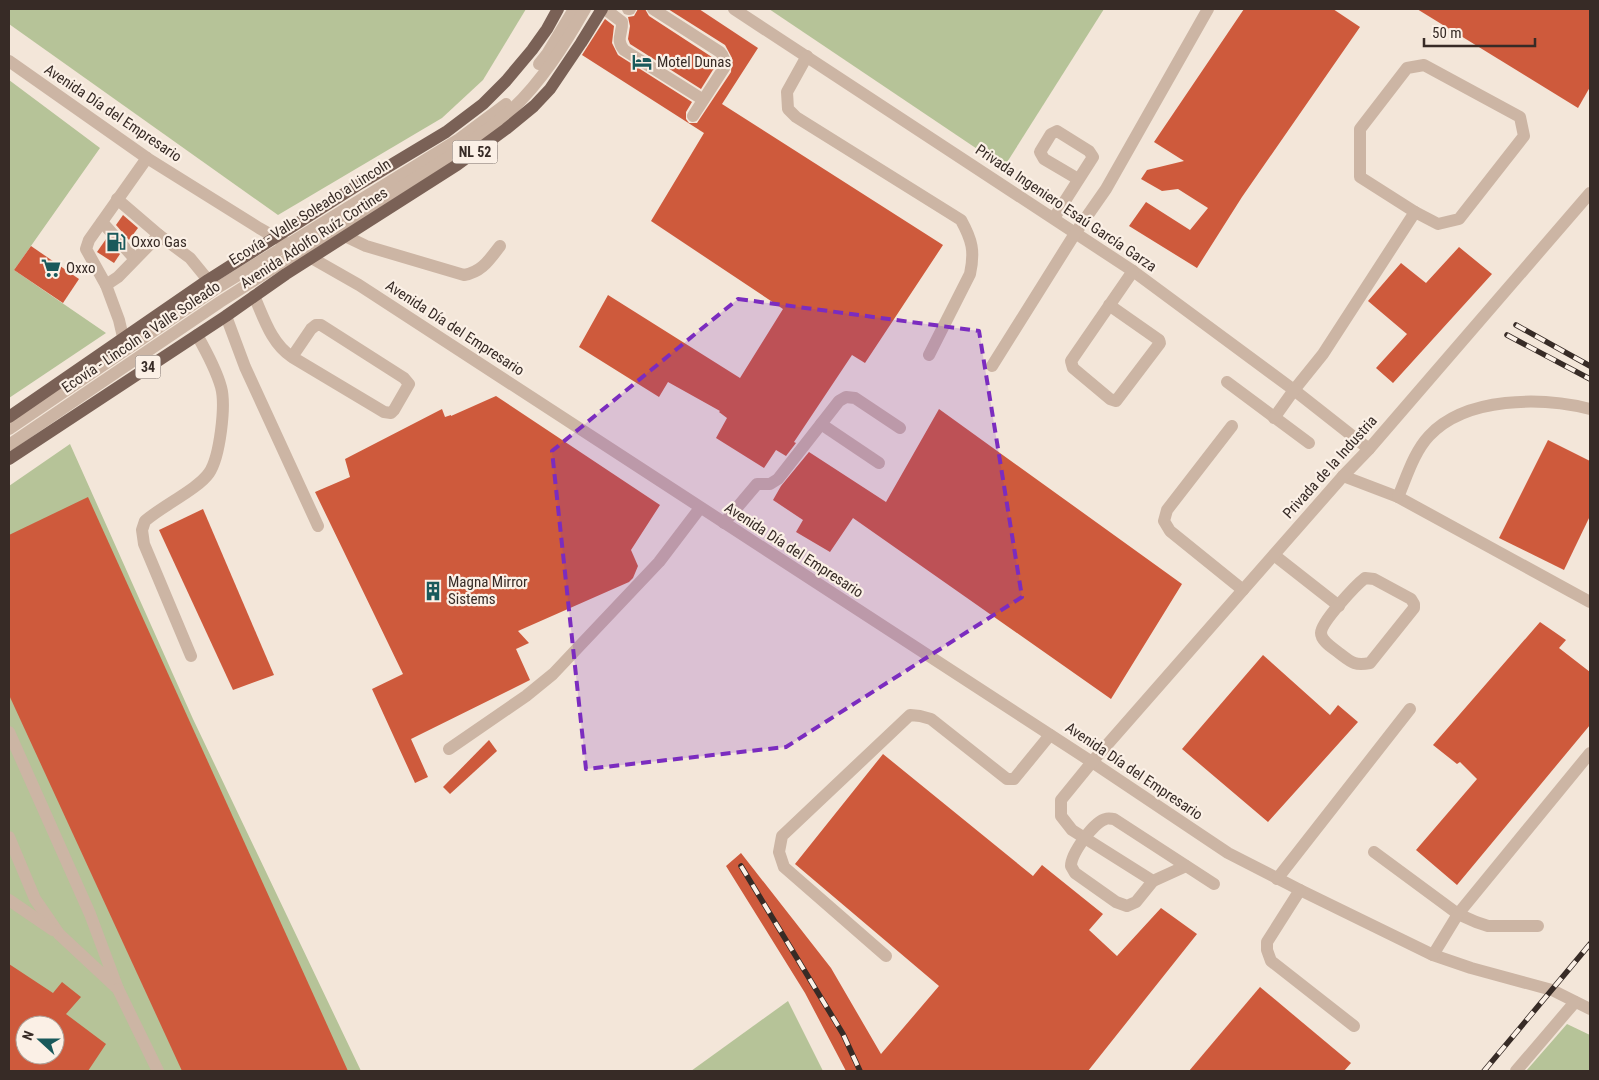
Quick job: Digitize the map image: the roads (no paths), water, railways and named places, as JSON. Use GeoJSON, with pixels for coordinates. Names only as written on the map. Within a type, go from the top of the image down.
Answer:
{"type":"FeatureCollection","features":[{"type":"Feature","properties":{"kind":"main road","name":"Avenida Adolfo Ruíz Cortines"},"geometry":{"type":"LineString","coordinates":[[9,417],[208,280],[446,132],[483,104],[506,81],[532,50],[558,9]]}},
{"type":"Feature","properties":{"kind":"main road","name":"Avenida Adolfo Ruíz Cortines"},"geometry":{"type":"LineString","coordinates":[[9,459],[226,316],[307,254],[346,236],[458,165],[534,106],[565,67],[603,9]]}},
{"type":"Feature","properties":{"kind":"street","name":"Ecovía - Valle Soleado a Lincoln"},"geometry":{"type":"LineString","coordinates":[[9,429],[214,290],[459,139],[504,106],[548,54],[574,9]]}},
{"type":"Feature","properties":{"kind":"street","name":"Ecovía - Lincoln a Valle Soleado"},"geometry":{"type":"LineString","coordinates":[[9,445],[220,302],[307,254],[500,120],[538,80],[566,43],[585,9]]}},
{"type":"Feature","properties":{"kind":"street"},"geometry":{"type":"LineString","coordinates":[[603,9],[622,22],[618,41],[624,50],[702,99]]}},
{"type":"Feature","properties":{"kind":"street"},"geometry":{"type":"LineString","coordinates":[[653,9],[723,56],[724,68],[702,99],[693,116]]}},
{"type":"Feature","properties":{"kind":"street","name":"Privada Ingeniero Esaú García Garza"},"geometry":{"type":"LineString","coordinates":[[734,9],[1076,232],[1294,390],[1369,449]]}},
{"type":"Feature","properties":{"kind":"street"},"geometry":{"type":"LineString","coordinates":[[992,366],[1076,232],[1106,188],[1208,9]]}},
{"type":"Feature","properties":{"kind":"street"},"geometry":{"type":"LineString","coordinates":[[807,56],[787,92],[788,109],[796,117],[960,220],[969,235],[973,260],[970,274],[929,355]]}},
{"type":"Feature","properties":{"kind":"street","name":"Avenida Día del Empresario"},"geometry":{"type":"LineString","coordinates":[[9,61],[147,158],[275,237],[367,290],[1092,762],[1228,853],[1433,955],[1471,968],[1552,990],[1590,1009]]}},
{"type":"Feature","properties":{"kind":"street"},"geometry":{"type":"LineString","coordinates":[[1424,65],[1520,117],[1524,136],[1459,219],[1438,224],[1415,212],[1360,178],[1360,129],[1407,68],[1424,65]]}},
{"type":"Feature","properties":{"kind":"street"},"geometry":{"type":"LineString","coordinates":[[123,337],[106,285],[86,249],[89,240],[147,158]]}},
{"type":"Feature","properties":{"kind":"street"},"geometry":{"type":"LineString","coordinates":[[1054,218],[1078,179]]}},
{"type":"Feature","properties":{"kind":"street","name":"Privada de la Industria"},"geometry":{"type":"LineString","coordinates":[[1153,881],[1072,830],[1061,816],[1061,800],[1092,762],[1343,476],[1369,449],[1590,193]]}},
{"type":"Feature","properties":{"kind":"street"},"geometry":{"type":"LineString","coordinates":[[117,199],[159,235],[190,258],[208,280]]}},
{"type":"Feature","properties":{"kind":"street"},"geometry":{"type":"LineString","coordinates":[[1274,418],[1324,354],[1415,212]]}},
{"type":"Feature","properties":{"kind":"street"},"geometry":{"type":"LineString","coordinates":[[102,222],[134,258]]}},
{"type":"Feature","properties":{"kind":"street"},"geometry":{"type":"LineString","coordinates":[[106,285],[118,277],[134,258],[159,235]]}},
{"type":"Feature","properties":{"kind":"street"},"geometry":{"type":"LineString","coordinates":[[346,236],[366,246],[464,275],[474,273],[484,267],[500,246]]}},
{"type":"Feature","properties":{"kind":"street"},"geometry":{"type":"LineString","coordinates":[[1110,305],[1159,340],[1160,344],[1116,401],[1110,399],[1073,368],[1071,361],[1132,271]]}},
{"type":"Feature","properties":{"kind":"street"},"geometry":{"type":"LineString","coordinates":[[254,296],[272,337],[281,350],[292,357],[388,413],[394,410],[409,384],[404,378],[321,325],[316,325],[311,329],[292,357]]}},
{"type":"Feature","properties":{"kind":"street"},"geometry":{"type":"LineString","coordinates":[[226,316],[245,367],[318,526]]}},
{"type":"Feature","properties":{"kind":"street"},"geometry":{"type":"LineString","coordinates":[[191,656],[144,544],[142,530],[145,521],[194,487],[209,472],[218,450],[223,409],[221,387],[197,335]]}},
{"type":"Feature","properties":{"kind":"street"},"geometry":{"type":"LineString","coordinates":[[1227,382],[1309,443]]}},
{"type":"Feature","properties":{"kind":"street"},"geometry":{"type":"LineString","coordinates":[[724,523],[757,484],[770,484],[778,479],[839,401],[846,397],[855,398],[900,428]]}},
{"type":"Feature","properties":{"kind":"street"},"geometry":{"type":"LineString","coordinates":[[1398,497],[1419,449],[1424,442],[1445,422],[1464,413],[1510,402],[1566,404],[1590,408]]}},
{"type":"Feature","properties":{"kind":"street"},"geometry":{"type":"LineString","coordinates":[[821,424],[879,463]]}},
{"type":"Feature","properties":{"kind":"street"},"geometry":{"type":"LineString","coordinates":[[1232,426],[1167,510],[1164,520],[1170,531],[1243,590]]}},
{"type":"Feature","properties":{"kind":"street"},"geometry":{"type":"LineString","coordinates":[[1343,476],[1398,497],[1590,602]]}},
{"type":"Feature","properties":{"kind":"street"},"geometry":{"type":"LineString","coordinates":[[448,749],[526,696],[553,674],[659,562],[700,508]]}},
{"type":"Feature","properties":{"kind":"street"},"geometry":{"type":"LineString","coordinates":[[1274,556],[1339,606]]}},
{"type":"Feature","properties":{"kind":"street"},"geometry":{"type":"LineString","coordinates":[[1366,578],[1374,579],[1411,599],[1414,604],[1414,608],[1370,663],[1359,665],[1350,662],[1323,639],[1321,633],[1324,624],[1339,606],[1357,584],[1366,578]]}},
{"type":"Feature","properties":{"kind":"street"},"geometry":{"type":"LineString","coordinates":[[1277,879],[1410,710]]}},
{"type":"Feature","properties":{"kind":"street"},"geometry":{"type":"LineString","coordinates":[[886,956],[784,867],[778,852],[782,836],[910,715],[931,719],[1007,779],[1014,779],[1020,773],[1050,735]]}},
{"type":"Feature","properties":{"kind":"street"},"geometry":{"type":"LineString","coordinates":[[10,736],[90,914],[118,990],[158,1071]]}},
{"type":"Feature","properties":{"kind":"street"},"geometry":{"type":"LineString","coordinates":[[1433,955],[1458,914],[1590,753]]}},
{"type":"Feature","properties":{"kind":"street"},"geometry":{"type":"LineString","coordinates":[[1186,866],[1153,881],[1136,902],[1127,906],[1116,902],[1075,873],[1070,866],[1071,859],[1084,838],[1100,821],[1107,818],[1114,819],[1214,884]]}},
{"type":"Feature","properties":{"kind":"street"},"geometry":{"type":"LineString","coordinates":[[9,837],[35,899],[59,934]]}},
{"type":"Feature","properties":{"kind":"street"},"geometry":{"type":"LineString","coordinates":[[1374,852],[1458,914],[1488,926],[1538,926]]}},
{"type":"Feature","properties":{"kind":"street"},"geometry":{"type":"LineString","coordinates":[[1300,890],[1267,942],[1267,950],[1271,961],[1354,1026]]}},
{"type":"Feature","properties":{"kind":"street"},"geometry":{"type":"LineString","coordinates":[[9,900],[59,934],[118,990]]}},
{"type":"Feature","properties":{"kind":"street"},"geometry":{"type":"LineString","coordinates":[[1516,1071],[1575,1002]]}},
{"type":"Feature","properties":{"kind":"railway"},"geometry":{"type":"LineString","coordinates":[[1516,325],[1590,366]]}},
{"type":"Feature","properties":{"kind":"railway"},"geometry":{"type":"LineString","coordinates":[[1507,335],[1590,379]]}},
{"type":"Feature","properties":{"kind":"railway"},"geometry":{"type":"LineString","coordinates":[[741,866],[843,1034],[860,1071]]}},
{"type":"Feature","properties":{"kind":"railway"},"geometry":{"type":"LineString","coordinates":[[1484,1071],[1590,944]]}},
{"type":"Feature","properties":{"kind":"place","name":"Motel Dunas"},"geometry":{"type":"Point","coordinates":[642,62]}},
{"type":"Feature","properties":{"kind":"place","name":"Oxxo Gas"},"geometry":{"type":"Point","coordinates":[116,242]}},
{"type":"Feature","properties":{"kind":"place","name":"Oxxo"},"geometry":{"type":"Point","coordinates":[51,268]}},
{"type":"Feature","properties":{"kind":"place","name":"Magna Mirror Sistems"},"geometry":{"type":"Point","coordinates":[433,591]}}]}
